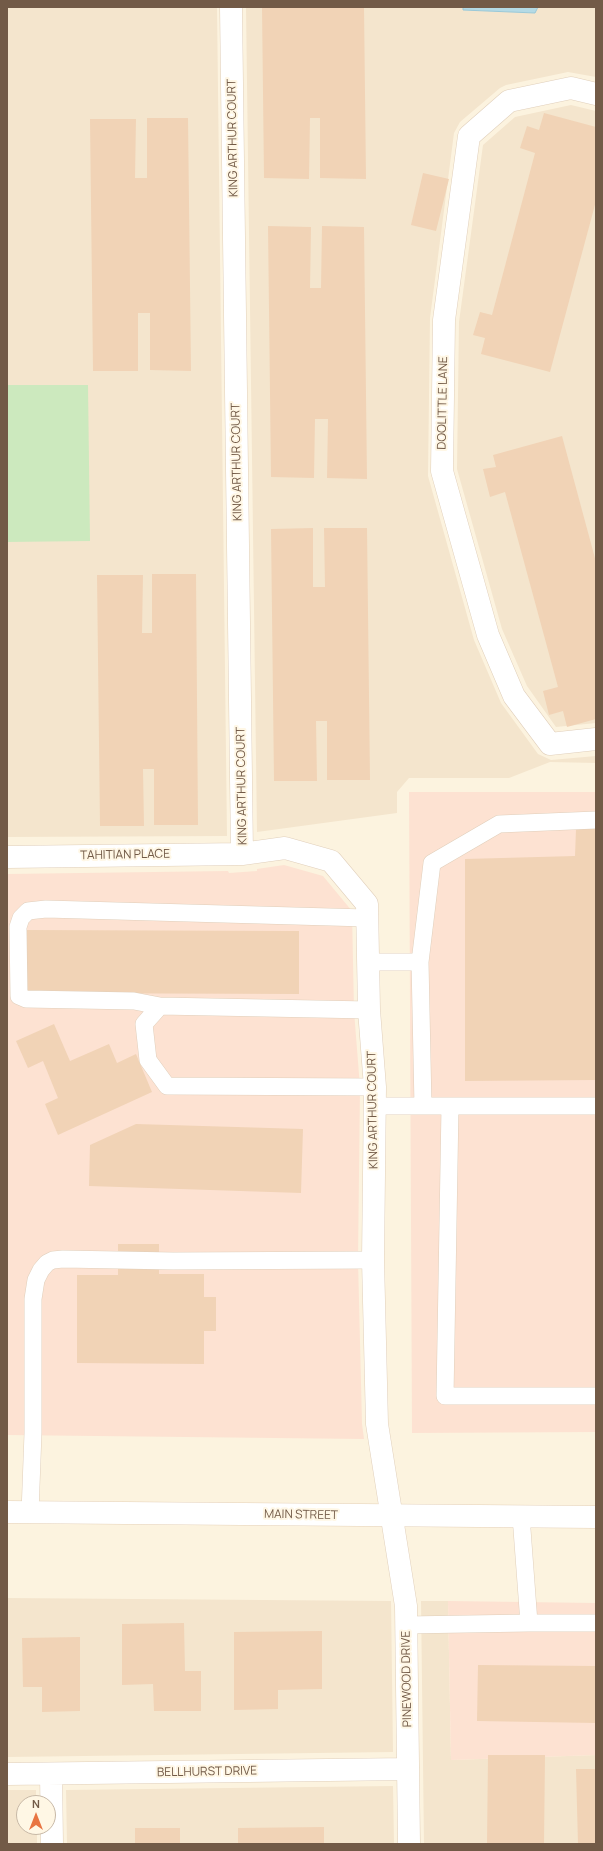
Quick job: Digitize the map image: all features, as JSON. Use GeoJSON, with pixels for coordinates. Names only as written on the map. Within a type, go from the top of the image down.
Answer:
{"type":"FeatureCollection","features":[{"type":"Feature","properties":{"kind":"street","name":"KING ARTHUR COURT"},"geometry":{"type":"LineString","coordinates":[[231,7],[242,854],[285,848],[331,861],[366,904],[369,1010],[374,1096],[373,1260],[377,1424],[391,1516]]}},
{"type":"Feature","properties":{"kind":"street","name":"DOOLITTLE LANE"},"geometry":{"type":"LineString","coordinates":[[596,94],[571,88],[509,101],[468,136],[444,320],[442,471],[488,635],[514,696],[550,744],[596,740]]}},
{"type":"Feature","properties":{"kind":"street","name":"TAHITIAN PLACE"},"geometry":{"type":"LineString","coordinates":[[7,857],[242,854]]}},
{"type":"Feature","properties":{"kind":"street","name":"MAIN STREET"},"geometry":{"type":"LineString","coordinates":[[7,1512],[596,1517]]}},
{"type":"Feature","properties":{"kind":"street","name":"PINEWOOD DRIVE"},"geometry":{"type":"LineString","coordinates":[[391,1516],[406,1606],[409,1844]]}},
{"type":"Feature","properties":{"kind":"street","name":"BELLHURST DRIVE"},"geometry":{"type":"LineString","coordinates":[[7,1774],[408,1769]]}},
{"type":"Feature","properties":{"kind":"street"},"geometry":{"type":"LineString","coordinates":[[51,1774],[52,1844]]}},
{"type":"Feature","properties":{"kind":"lane"},"geometry":{"type":"LineString","coordinates":[[423,1106],[420,962],[432,862],[499,824],[596,820]]}},
{"type":"Feature","properties":{"kind":"lane"},"geometry":{"type":"LineString","coordinates":[[366,918],[46,909],[28,911],[21,918],[18,927],[19,996],[26,999],[134,1001],[160,1006],[369,1010]]}},
{"type":"Feature","properties":{"kind":"lane"},"geometry":{"type":"LineString","coordinates":[[368,962],[420,962]]}},
{"type":"Feature","properties":{"kind":"lane"},"geometry":{"type":"LineString","coordinates":[[160,1006],[144,1024],[148,1060],[167,1086],[374,1096],[423,1106],[596,1106]]}},
{"type":"Feature","properties":{"kind":"lane"},"geometry":{"type":"LineString","coordinates":[[450,1107],[445,1396],[596,1396]]}},
{"type":"Feature","properties":{"kind":"lane"},"geometry":{"type":"LineString","coordinates":[[30,1513],[32,1434],[32,1299],[36,1280],[47,1263],[53,1260],[63,1259],[373,1260]]}},
{"type":"Feature","properties":{"kind":"lane"},"geometry":{"type":"LineString","coordinates":[[521,1516],[529,1623]]}},
{"type":"Feature","properties":{"kind":"lane"},"geometry":{"type":"LineString","coordinates":[[406,1625],[596,1623]]}},
{"type":"Feature","properties":{"kind":"shaded area"},"geometry":{"type":"Polygon","coordinates":[[[7,7],[217,7],[227,836],[7,837],[7,7]]]}},
{"type":"Feature","properties":{"kind":"shaded area"},"geometry":{"type":"Polygon","coordinates":[[[246,7],[463,7],[463,10],[534,13],[538,7],[596,7],[596,77],[568,72],[506,85],[500,88],[460,122],[454,133],[430,318],[428,476],[474,640],[501,703],[538,754],[551,760],[596,756],[596,763],[550,762],[509,778],[409,778],[397,792],[397,813],[257,832],[246,7]]]}},
{"type":"Feature","properties":{"kind":"shaded area"},"geometry":{"type":"Polygon","coordinates":[[[571,105],[596,111],[596,723],[556,727],[527,686],[502,629],[457,469],[459,322],[483,145],[515,117],[571,105]]]}},
{"type":"Feature","properties":{"kind":"shaded area"},"geometry":{"type":"Polygon","coordinates":[[[409,792],[596,792],[596,1432],[412,1433],[409,792]]]}},
{"type":"Feature","properties":{"kind":"shaded area"},"geometry":{"type":"Polygon","coordinates":[[[284,865],[323,876],[352,911],[354,1011],[360,1087],[358,1260],[362,1424],[364,1439],[7,1435],[7,874],[228,871],[229,873],[257,871],[257,869],[284,865]]]}},
{"type":"Feature","properties":{"kind":"shaded area"},"geometry":{"type":"Polygon","coordinates":[[[7,1598],[391,1601],[393,1752],[7,1757],[7,1598]]]}},
{"type":"Feature","properties":{"kind":"shaded area"},"geometry":{"type":"Polygon","coordinates":[[[421,1601],[448,1601],[451,1760],[596,1755],[596,1844],[424,1844],[421,1601]]]}},
{"type":"Feature","properties":{"kind":"shaded area"},"geometry":{"type":"Polygon","coordinates":[[[448,1601],[596,1603],[596,1755],[451,1760],[448,1601]]]}},
{"type":"Feature","properties":{"kind":"shaded area"},"geometry":{"type":"Polygon","coordinates":[[[393,1786],[394,1844],[67,1844],[66,1790],[393,1786]]]}},
{"type":"Feature","properties":{"kind":"shaded area"},"geometry":{"type":"Polygon","coordinates":[[[7,1790],[36,1790],[36,1795],[16,1795],[16,1835],[37,1835],[37,1844],[7,1844],[7,1790]]]}},
{"type":"Feature","properties":{"kind":"green space"},"geometry":{"type":"Polygon","coordinates":[[[7,385],[88,385],[90,541],[7,542],[7,385]]]}},
{"type":"Feature","properties":{"kind":"water"},"geometry":{"type":"Polygon","coordinates":[[[463,7],[538,7],[535,13],[463,10],[463,7]]]}},
{"type":"Feature","properties":{"kind":"building"},"geometry":{"type":"Polygon","coordinates":[[[262,7],[364,7],[366,179],[320,178],[320,118],[310,118],[309,179],[264,178],[262,7]]]}},
{"type":"Feature","properties":{"kind":"building"},"geometry":{"type":"Polygon","coordinates":[[[544,113],[596,127],[596,201],[550,372],[481,354],[485,338],[473,335],[480,312],[492,315],[535,153],[520,148],[527,126],[539,130],[544,113]]]}},
{"type":"Feature","properties":{"kind":"building"},"geometry":{"type":"Polygon","coordinates":[[[147,118],[188,118],[191,371],[150,370],[150,313],[138,313],[138,371],[93,371],[90,119],[136,119],[135,178],[147,178],[147,118]]]}},
{"type":"Feature","properties":{"kind":"building"},"geometry":{"type":"Polygon","coordinates":[[[423,173],[449,179],[436,231],[411,225],[423,173]]]}},
{"type":"Feature","properties":{"kind":"building"},"geometry":{"type":"Polygon","coordinates":[[[268,226],[311,227],[310,288],[321,288],[322,226],[364,227],[367,479],[327,478],[328,419],[315,419],[314,478],[271,477],[268,226]]]}},
{"type":"Feature","properties":{"kind":"building"},"geometry":{"type":"Polygon","coordinates":[[[562,436],[596,562],[596,719],[567,727],[563,711],[549,715],[543,691],[558,687],[505,492],[490,497],[483,469],[496,467],[493,455],[562,436]]]}},
{"type":"Feature","properties":{"kind":"building"},"geometry":{"type":"Polygon","coordinates":[[[313,528],[313,587],[325,587],[324,528],[367,528],[370,780],[327,780],[327,721],[316,721],[317,781],[274,781],[271,529],[313,528]]]}},
{"type":"Feature","properties":{"kind":"building"},"geometry":{"type":"Polygon","coordinates":[[[152,574],[196,574],[198,825],[154,825],[154,769],[143,769],[144,826],[100,826],[97,575],[143,575],[142,633],[152,633],[152,574]]]}},
{"type":"Feature","properties":{"kind":"building"},"geometry":{"type":"Polygon","coordinates":[[[576,829],[596,829],[596,1080],[465,1081],[465,859],[575,856],[576,829]]]}},
{"type":"Feature","properties":{"kind":"building"},"geometry":{"type":"Polygon","coordinates":[[[24,930],[299,931],[299,994],[24,993],[24,930]]]}},
{"type":"Feature","properties":{"kind":"building"},"geometry":{"type":"Polygon","coordinates":[[[54,1024],[70,1061],[109,1044],[117,1063],[136,1054],[152,1092],[58,1135],[45,1104],[58,1098],[43,1061],[28,1068],[16,1041],[54,1024]]]}},
{"type":"Feature","properties":{"kind":"building"},"geometry":{"type":"Polygon","coordinates":[[[136,1124],[303,1129],[301,1193],[89,1186],[90,1145],[136,1124]]]}},
{"type":"Feature","properties":{"kind":"building"},"geometry":{"type":"Polygon","coordinates":[[[118,1244],[159,1244],[159,1274],[204,1274],[204,1297],[216,1297],[216,1331],[204,1331],[204,1364],[77,1363],[77,1275],[118,1275],[118,1244]]]}},
{"type":"Feature","properties":{"kind":"building"},"geometry":{"type":"Polygon","coordinates":[[[184,1623],[185,1671],[201,1671],[201,1711],[154,1711],[153,1684],[122,1685],[122,1624],[184,1623]]]}},
{"type":"Feature","properties":{"kind":"building"},"geometry":{"type":"Polygon","coordinates":[[[322,1631],[322,1689],[278,1690],[278,1709],[234,1710],[234,1632],[322,1631]]]}},
{"type":"Feature","properties":{"kind":"building"},"geometry":{"type":"Polygon","coordinates":[[[80,1637],[80,1711],[42,1712],[42,1687],[23,1687],[22,1638],[80,1637]]]}},
{"type":"Feature","properties":{"kind":"building"},"geometry":{"type":"Polygon","coordinates":[[[478,1665],[596,1666],[596,1723],[477,1721],[478,1665]]]}},
{"type":"Feature","properties":{"kind":"building"},"geometry":{"type":"Polygon","coordinates":[[[488,1755],[545,1755],[544,1844],[487,1844],[488,1755]]]}},
{"type":"Feature","properties":{"kind":"building"},"geometry":{"type":"Polygon","coordinates":[[[576,1769],[596,1769],[596,1844],[578,1844],[576,1769]]]}},
{"type":"Feature","properties":{"kind":"building"},"geometry":{"type":"Polygon","coordinates":[[[324,1827],[324,1844],[238,1844],[238,1828],[324,1827]]]}},
{"type":"Feature","properties":{"kind":"building"},"geometry":{"type":"Polygon","coordinates":[[[135,1828],[180,1828],[180,1844],[135,1844],[135,1828]]]}}]}
